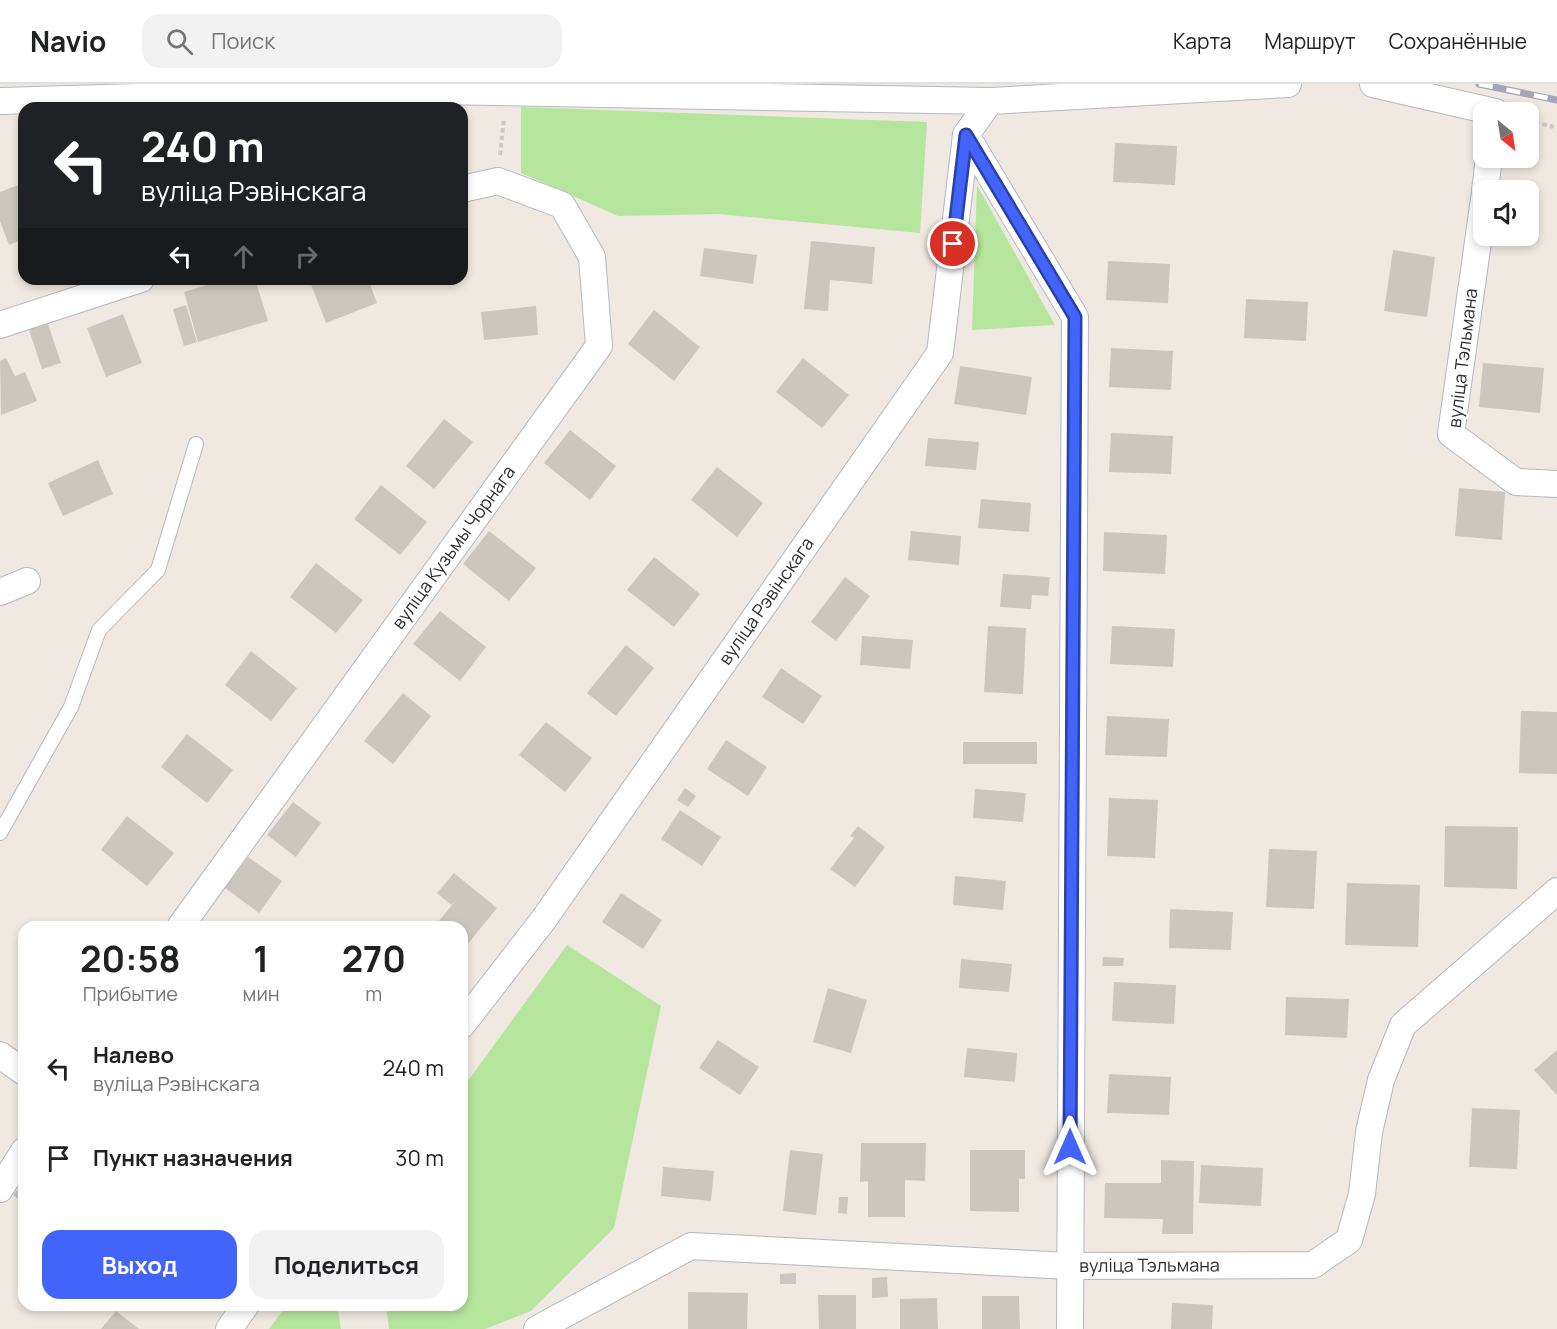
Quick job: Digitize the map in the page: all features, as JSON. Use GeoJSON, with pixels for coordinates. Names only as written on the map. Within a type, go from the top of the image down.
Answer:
{"type":"FeatureCollection","features":[{"type":"Feature","properties":{"kind":"street"},"geometry":{"type":"LineString","coordinates":[[0,101],[507,91],[990,101],[1288,84]]}},
{"type":"Feature","properties":{"kind":"street"},"geometry":{"type":"LineString","coordinates":[[1373,84],[1473,107]]}},
{"type":"Feature","properties":{"kind":"street"},"geometry":{"type":"LineString","coordinates":[[990,101],[966,135],[1075,317],[1070,1329]]}},
{"type":"Feature","properties":{"kind":"street","name":"вуліца Рэвінскага"},"geometry":{"type":"LineString","coordinates":[[468,1017],[544,919],[940,353],[966,135]]}},
{"type":"Feature","properties":{"kind":"street"},"geometry":{"type":"LineString","coordinates":[[468,188],[498,181]]}},
{"type":"Feature","properties":{"kind":"street","name":"вуліца Кузьмы Чорнага"},"geometry":{"type":"LineString","coordinates":[[184,921],[599,346],[592,256],[562,205],[498,181]]}},
{"type":"Feature","properties":{"kind":"street","name":"вуліца Тэльмана"},"geometry":{"type":"LineString","coordinates":[[1477,246],[1451,434],[1516,482],[1557,484]]}},
{"type":"Feature","properties":{"kind":"street"},"geometry":{"type":"LineString","coordinates":[[0,325],[123,285]]}},
{"type":"Feature","properties":{"kind":"street"},"geometry":{"type":"LineString","coordinates":[[0,592],[27,581]]}},
{"type":"Feature","properties":{"kind":"street","name":"вуліца Тэльмана"},"geometry":{"type":"LineString","coordinates":[[551,1326],[691,1246],[1069,1266],[1314,1265],[1349,1240],[1362,1194],[1369,1132],[1380,1080],[1404,1025],[1557,891]]}},
{"type":"Feature","properties":{"kind":"street"},"geometry":{"type":"LineString","coordinates":[[0,1055],[18,1068]]}},
{"type":"Feature","properties":{"kind":"street"},"geometry":{"type":"LineString","coordinates":[[0,1189],[18,1160]]}},
{"type":"Feature","properties":{"kind":"street"},"geometry":{"type":"LineString","coordinates":[[228,1329],[242,1311]]}},
{"type":"Feature","properties":{"kind":"lane"},"geometry":{"type":"LineString","coordinates":[[0,833],[71,707],[99,630],[158,570],[196,444]]}},
{"type":"Feature","properties":{"kind":"path"},"geometry":{"type":"LineString","coordinates":[[498,181],[507,91]]}},
{"type":"Feature","properties":{"kind":"path"},"geometry":{"type":"LineString","coordinates":[[1539,123],[1557,128]]}},
{"type":"Feature","properties":{"kind":"green space"},"geometry":{"type":"Polygon","coordinates":[[[521,107],[927,122],[920,233],[718,214],[618,216],[521,173],[521,107]]]}},
{"type":"Feature","properties":{"kind":"green space"},"geometry":{"type":"Polygon","coordinates":[[[977,185],[1055,325],[972,330],[977,185]]]}},
{"type":"Feature","properties":{"kind":"green space"},"geometry":{"type":"Polygon","coordinates":[[[567,945],[661,1006],[614,1228],[531,1311],[485,1329],[389,1329],[387,1311],[468,1311],[468,1081],[567,945]]]}},
{"type":"Feature","properties":{"kind":"green space"},"geometry":{"type":"Polygon","coordinates":[[[282,1311],[338,1311],[341,1329],[269,1329],[282,1311]]]}},
{"type":"Feature","properties":{"kind":"building"},"geometry":{"type":"Polygon","coordinates":[[[1115,143],[1177,146],[1175,185],[1113,182],[1115,143]]]}},
{"type":"Feature","properties":{"kind":"building"},"geometry":{"type":"Polygon","coordinates":[[[18,185],[18,241],[9,245],[0,221],[0,192],[18,185]]]}},
{"type":"Feature","properties":{"kind":"building"},"geometry":{"type":"Polygon","coordinates":[[[811,241],[875,247],[872,284],[830,280],[828,311],[804,309],[811,241]]]}},
{"type":"Feature","properties":{"kind":"building"},"geometry":{"type":"Polygon","coordinates":[[[704,248],[757,255],[753,284],[700,276],[704,248]]]}},
{"type":"Feature","properties":{"kind":"building"},"geometry":{"type":"Polygon","coordinates":[[[1393,250],[1435,257],[1427,317],[1384,311],[1393,250]]]}},
{"type":"Feature","properties":{"kind":"building"},"geometry":{"type":"Polygon","coordinates":[[[1108,261],[1170,264],[1168,303],[1106,300],[1108,261]]]}},
{"type":"Feature","properties":{"kind":"building"},"geometry":{"type":"Polygon","coordinates":[[[207,285],[257,285],[268,321],[198,342],[184,292],[207,285]]]}},
{"type":"Feature","properties":{"kind":"building"},"geometry":{"type":"Polygon","coordinates":[[[311,285],[370,285],[377,303],[326,323],[311,285]]]}},
{"type":"Feature","properties":{"kind":"building"},"geometry":{"type":"Polygon","coordinates":[[[1246,299],[1308,302],[1306,341],[1244,338],[1246,299]]]}},
{"type":"Feature","properties":{"kind":"building"},"geometry":{"type":"Polygon","coordinates":[[[186,305],[197,342],[184,346],[173,309],[186,305]]]}},
{"type":"Feature","properties":{"kind":"building"},"geometry":{"type":"Polygon","coordinates":[[[536,306],[538,335],[484,340],[481,312],[536,306]]]}},
{"type":"Feature","properties":{"kind":"building"},"geometry":{"type":"Polygon","coordinates":[[[654,310],[700,347],[674,381],[628,344],[654,310]]]}},
{"type":"Feature","properties":{"kind":"building"},"geometry":{"type":"Polygon","coordinates":[[[123,314],[142,363],[106,377],[87,328],[123,314]]]}},
{"type":"Feature","properties":{"kind":"building"},"geometry":{"type":"Polygon","coordinates":[[[47,321],[61,363],[42,369],[28,327],[47,321]]]}},
{"type":"Feature","properties":{"kind":"building"},"geometry":{"type":"Polygon","coordinates":[[[1111,348],[1173,351],[1171,390],[1109,387],[1111,348]]]}},
{"type":"Feature","properties":{"kind":"building"},"geometry":{"type":"Polygon","coordinates":[[[6,358],[15,376],[25,372],[37,401],[1,415],[0,361],[6,358]]]}},
{"type":"Feature","properties":{"kind":"building"},"geometry":{"type":"Polygon","coordinates":[[[803,358],[849,395],[822,428],[776,392],[803,358]]]}},
{"type":"Feature","properties":{"kind":"building"},"geometry":{"type":"Polygon","coordinates":[[[1483,363],[1544,368],[1540,413],[1479,407],[1483,363]]]}},
{"type":"Feature","properties":{"kind":"building"},"geometry":{"type":"Polygon","coordinates":[[[960,366],[1032,377],[1026,415],[954,404],[960,366]]]}},
{"type":"Feature","properties":{"kind":"building"},"geometry":{"type":"Polygon","coordinates":[[[444,419],[473,442],[434,489],[406,466],[444,419]]]}},
{"type":"Feature","properties":{"kind":"building"},"geometry":{"type":"Polygon","coordinates":[[[570,430],[616,466],[590,500],[544,463],[570,430]]]}},
{"type":"Feature","properties":{"kind":"building"},"geometry":{"type":"Polygon","coordinates":[[[1111,433],[1173,436],[1171,474],[1109,472],[1111,433]]]}},
{"type":"Feature","properties":{"kind":"building"},"geometry":{"type":"Polygon","coordinates":[[[928,438],[979,442],[976,470],[925,466],[928,438]]]}},
{"type":"Feature","properties":{"kind":"building"},"geometry":{"type":"Polygon","coordinates":[[[98,460],[113,494],[63,516],[48,483],[98,460]]]}},
{"type":"Feature","properties":{"kind":"building"},"geometry":{"type":"Polygon","coordinates":[[[717,467],[763,503],[737,537],[691,500],[717,467]]]}},
{"type":"Feature","properties":{"kind":"building"},"geometry":{"type":"Polygon","coordinates":[[[381,485],[427,522],[400,555],[354,519],[381,485]]]}},
{"type":"Feature","properties":{"kind":"building"},"geometry":{"type":"Polygon","coordinates":[[[1459,488],[1505,492],[1502,540],[1455,536],[1459,488]]]}},
{"type":"Feature","properties":{"kind":"building"},"geometry":{"type":"Polygon","coordinates":[[[981,499],[1031,503],[1029,532],[978,528],[981,499]]]}},
{"type":"Feature","properties":{"kind":"building"},"geometry":{"type":"Polygon","coordinates":[[[489,531],[536,568],[509,601],[463,564],[489,531]]]}},
{"type":"Feature","properties":{"kind":"building"},"geometry":{"type":"Polygon","coordinates":[[[911,531],[961,536],[959,565],[908,560],[911,531]]]}},
{"type":"Feature","properties":{"kind":"building"},"geometry":{"type":"Polygon","coordinates":[[[1104,532],[1167,535],[1165,574],[1103,571],[1104,532]]]}},
{"type":"Feature","properties":{"kind":"building"},"geometry":{"type":"Polygon","coordinates":[[[654,557],[700,594],[674,627],[627,590],[654,557]]]}},
{"type":"Feature","properties":{"kind":"building"},"geometry":{"type":"Polygon","coordinates":[[[316,563],[363,600],[336,633],[290,597],[316,563]]]}},
{"type":"Feature","properties":{"kind":"building"},"geometry":{"type":"Polygon","coordinates":[[[1003,574],[1050,577],[1048,596],[1032,595],[1031,609],[1000,607],[1003,574]]]}},
{"type":"Feature","properties":{"kind":"building"},"geometry":{"type":"Polygon","coordinates":[[[845,577],[870,596],[836,641],[811,622],[845,577]]]}},
{"type":"Feature","properties":{"kind":"building"},"geometry":{"type":"Polygon","coordinates":[[[440,611],[486,647],[460,681],[413,644],[440,611]]]}},
{"type":"Feature","properties":{"kind":"building"},"geometry":{"type":"Polygon","coordinates":[[[988,626],[1026,628],[1023,694],[984,692],[988,626]]]}},
{"type":"Feature","properties":{"kind":"building"},"geometry":{"type":"Polygon","coordinates":[[[1112,626],[1175,629],[1173,667],[1110,664],[1112,626]]]}},
{"type":"Feature","properties":{"kind":"building"},"geometry":{"type":"Polygon","coordinates":[[[862,636],[913,640],[910,669],[860,665],[862,636]]]}},
{"type":"Feature","properties":{"kind":"building"},"geometry":{"type":"Polygon","coordinates":[[[626,645],[654,668],[616,716],[587,693],[626,645]]]}},
{"type":"Feature","properties":{"kind":"building"},"geometry":{"type":"Polygon","coordinates":[[[251,651],[297,688],[271,721],[225,685],[251,651]]]}},
{"type":"Feature","properties":{"kind":"building"},"geometry":{"type":"Polygon","coordinates":[[[781,668],[822,696],[803,724],[762,697],[781,668]]]}},
{"type":"Feature","properties":{"kind":"building"},"geometry":{"type":"Polygon","coordinates":[[[403,693],[431,716],[393,764],[364,741],[403,693]]]}},
{"type":"Feature","properties":{"kind":"building"},"geometry":{"type":"Polygon","coordinates":[[[1521,711],[1557,712],[1557,774],[1519,773],[1521,711]]]}},
{"type":"Feature","properties":{"kind":"building"},"geometry":{"type":"Polygon","coordinates":[[[1107,716],[1169,719],[1167,757],[1105,755],[1107,716]]]}},
{"type":"Feature","properties":{"kind":"building"},"geometry":{"type":"Polygon","coordinates":[[[546,722],[592,758],[565,792],[519,755],[546,722]]]}},
{"type":"Feature","properties":{"kind":"building"},"geometry":{"type":"Polygon","coordinates":[[[187,734],[233,770],[207,803],[161,767],[187,734]]]}},
{"type":"Feature","properties":{"kind":"building"},"geometry":{"type":"Polygon","coordinates":[[[726,740],[767,767],[748,796],[707,769],[726,740]]]}},
{"type":"Feature","properties":{"kind":"building"},"geometry":{"type":"Polygon","coordinates":[[[963,742],[1037,742],[1037,764],[963,764],[963,742]]]}},
{"type":"Feature","properties":{"kind":"building"},"geometry":{"type":"Polygon","coordinates":[[[685,788],[696,796],[688,807],[677,800],[685,788]]]}},
{"type":"Feature","properties":{"kind":"building"},"geometry":{"type":"Polygon","coordinates":[[[975,789],[1026,793],[1023,822],[973,818],[975,789]]]}},
{"type":"Feature","properties":{"kind":"building"},"geometry":{"type":"Polygon","coordinates":[[[1109,798],[1158,800],[1155,858],[1107,856],[1109,798]]]}},
{"type":"Feature","properties":{"kind":"building"},"geometry":{"type":"Polygon","coordinates":[[[293,802],[321,823],[296,857],[267,835],[293,802]]]}},
{"type":"Feature","properties":{"kind":"building"},"geometry":{"type":"Polygon","coordinates":[[[680,810],[721,837],[702,866],[661,839],[680,810]]]}},
{"type":"Feature","properties":{"kind":"building"},"geometry":{"type":"Polygon","coordinates":[[[127,816],[174,853],[147,886],[101,850],[127,816]]]}},
{"type":"Feature","properties":{"kind":"building"},"geometry":{"type":"Polygon","coordinates":[[[858,826],[885,847],[855,887],[830,869],[854,838],[850,836],[858,826]]]}},
{"type":"Feature","properties":{"kind":"building"},"geometry":{"type":"Polygon","coordinates":[[[1445,826],[1518,827],[1517,889],[1444,887],[1445,826]]]}},
{"type":"Feature","properties":{"kind":"building"},"geometry":{"type":"Polygon","coordinates":[[[1269,849],[1317,851],[1314,909],[1266,907],[1269,849]]]}},
{"type":"Feature","properties":{"kind":"building"},"geometry":{"type":"Polygon","coordinates":[[[248,857],[282,881],[259,913],[225,888],[248,857]]]}},
{"type":"Feature","properties":{"kind":"building"},"geometry":{"type":"Polygon","coordinates":[[[454,873],[497,908],[468,944],[468,921],[439,921],[456,900],[451,905],[437,893],[454,873]]]}},
{"type":"Feature","properties":{"kind":"building"},"geometry":{"type":"Polygon","coordinates":[[[955,876],[1006,881],[1003,910],[953,905],[955,876]]]}},
{"type":"Feature","properties":{"kind":"building"},"geometry":{"type":"Polygon","coordinates":[[[1347,883],[1420,885],[1418,947],[1345,945],[1347,883]]]}},
{"type":"Feature","properties":{"kind":"building"},"geometry":{"type":"Polygon","coordinates":[[[621,893],[662,920],[643,949],[602,922],[621,893]]]}},
{"type":"Feature","properties":{"kind":"building"},"geometry":{"type":"Polygon","coordinates":[[[1170,909],[1233,912],[1231,950],[1169,948],[1170,909]]]}},
{"type":"Feature","properties":{"kind":"building"},"geometry":{"type":"Polygon","coordinates":[[[1103,957],[1124,958],[1123,966],[1102,966],[1103,957]]]}},
{"type":"Feature","properties":{"kind":"building"},"geometry":{"type":"Polygon","coordinates":[[[961,959],[1012,964],[1009,992],[959,988],[961,959]]]}},
{"type":"Feature","properties":{"kind":"building"},"geometry":{"type":"Polygon","coordinates":[[[1114,982],[1176,985],[1174,1024],[1112,1021],[1114,982]]]}},
{"type":"Feature","properties":{"kind":"building"},"geometry":{"type":"Polygon","coordinates":[[[828,988],[867,1000],[851,1053],[813,1042],[828,988]]]}},
{"type":"Feature","properties":{"kind":"building"},"geometry":{"type":"Polygon","coordinates":[[[1286,997],[1349,999],[1347,1038],[1285,1035],[1286,997]]]}},
{"type":"Feature","properties":{"kind":"building"},"geometry":{"type":"Polygon","coordinates":[[[718,1040],[759,1067],[740,1095],[699,1068],[718,1040]]]}},
{"type":"Feature","properties":{"kind":"building"},"geometry":{"type":"Polygon","coordinates":[[[967,1048],[1017,1053],[1015,1082],[964,1077],[967,1048]]]}},
{"type":"Feature","properties":{"kind":"building"},"geometry":{"type":"Polygon","coordinates":[[[1557,1050],[1557,1095],[1534,1070],[1557,1050]]]}},
{"type":"Feature","properties":{"kind":"building"},"geometry":{"type":"Polygon","coordinates":[[[1109,1074],[1171,1077],[1169,1115],[1107,1113],[1109,1074]]]}},
{"type":"Feature","properties":{"kind":"building"},"geometry":{"type":"Polygon","coordinates":[[[1472,1108],[1520,1110],[1517,1169],[1469,1167],[1472,1108]]]}},
{"type":"Feature","properties":{"kind":"building"},"geometry":{"type":"Polygon","coordinates":[[[861,1143],[926,1143],[925,1181],[905,1180],[905,1217],[868,1217],[868,1181],[860,1182],[861,1143]]]}},
{"type":"Feature","properties":{"kind":"building"},"geometry":{"type":"Polygon","coordinates":[[[790,1150],[823,1154],[816,1215],[783,1211],[790,1150]]]}},
{"type":"Feature","properties":{"kind":"building"},"geometry":{"type":"Polygon","coordinates":[[[970,1150],[1025,1150],[1025,1179],[1019,1179],[1019,1212],[970,1211],[970,1150]]]}},
{"type":"Feature","properties":{"kind":"building"},"geometry":{"type":"Polygon","coordinates":[[[1161,1160],[1194,1161],[1193,1234],[1162,1234],[1163,1219],[1104,1218],[1105,1183],[1161,1183],[1161,1160]]]}},
{"type":"Feature","properties":{"kind":"building"},"geometry":{"type":"Polygon","coordinates":[[[1201,1165],[1263,1168],[1261,1206],[1199,1203],[1201,1165]]]}},
{"type":"Feature","properties":{"kind":"building"},"geometry":{"type":"Polygon","coordinates":[[[663,1167],[714,1171],[711,1201],[661,1196],[663,1167]]]}},
{"type":"Feature","properties":{"kind":"building"},"geometry":{"type":"Polygon","coordinates":[[[18,1189],[18,1199],[13,1195],[18,1189]]]}},
{"type":"Feature","properties":{"kind":"building"},"geometry":{"type":"Polygon","coordinates":[[[839,1197],[848,1197],[847,1214],[838,1213],[839,1197]]]}},
{"type":"Feature","properties":{"kind":"building"},"geometry":{"type":"Polygon","coordinates":[[[796,1273],[796,1284],[780,1284],[780,1274],[796,1273]]]}},
{"type":"Feature","properties":{"kind":"building"},"geometry":{"type":"Polygon","coordinates":[[[887,1277],[888,1297],[872,1298],[872,1278],[887,1277]]]}},
{"type":"Feature","properties":{"kind":"building"},"geometry":{"type":"Polygon","coordinates":[[[688,1292],[748,1293],[747,1329],[688,1329],[688,1292]]]}},
{"type":"Feature","properties":{"kind":"building"},"geometry":{"type":"Polygon","coordinates":[[[818,1295],[856,1295],[856,1329],[819,1329],[818,1295]]]}},
{"type":"Feature","properties":{"kind":"building"},"geometry":{"type":"Polygon","coordinates":[[[982,1296],[1019,1296],[1020,1329],[982,1329],[982,1296]]]}},
{"type":"Feature","properties":{"kind":"building"},"geometry":{"type":"Polygon","coordinates":[[[937,1298],[938,1329],[900,1329],[900,1299],[937,1298]]]}},
{"type":"Feature","properties":{"kind":"building"},"geometry":{"type":"Polygon","coordinates":[[[1172,1303],[1213,1305],[1212,1329],[1171,1329],[1172,1303]]]}},
{"type":"Feature","properties":{"kind":"building"},"geometry":{"type":"Polygon","coordinates":[[[116,1311],[139,1329],[101,1329],[116,1311]]]}},
{"type":"Feature","properties":{"kind":"railway"},"geometry":{"type":"LineString","coordinates":[[1479,84],[1557,100]]}},
{"type":"Feature","properties":{"kind":"route"},"geometry":{"type":"LineString","coordinates":[[953,244],[966,135],[1075,317],[1070,1147]]}}]}
